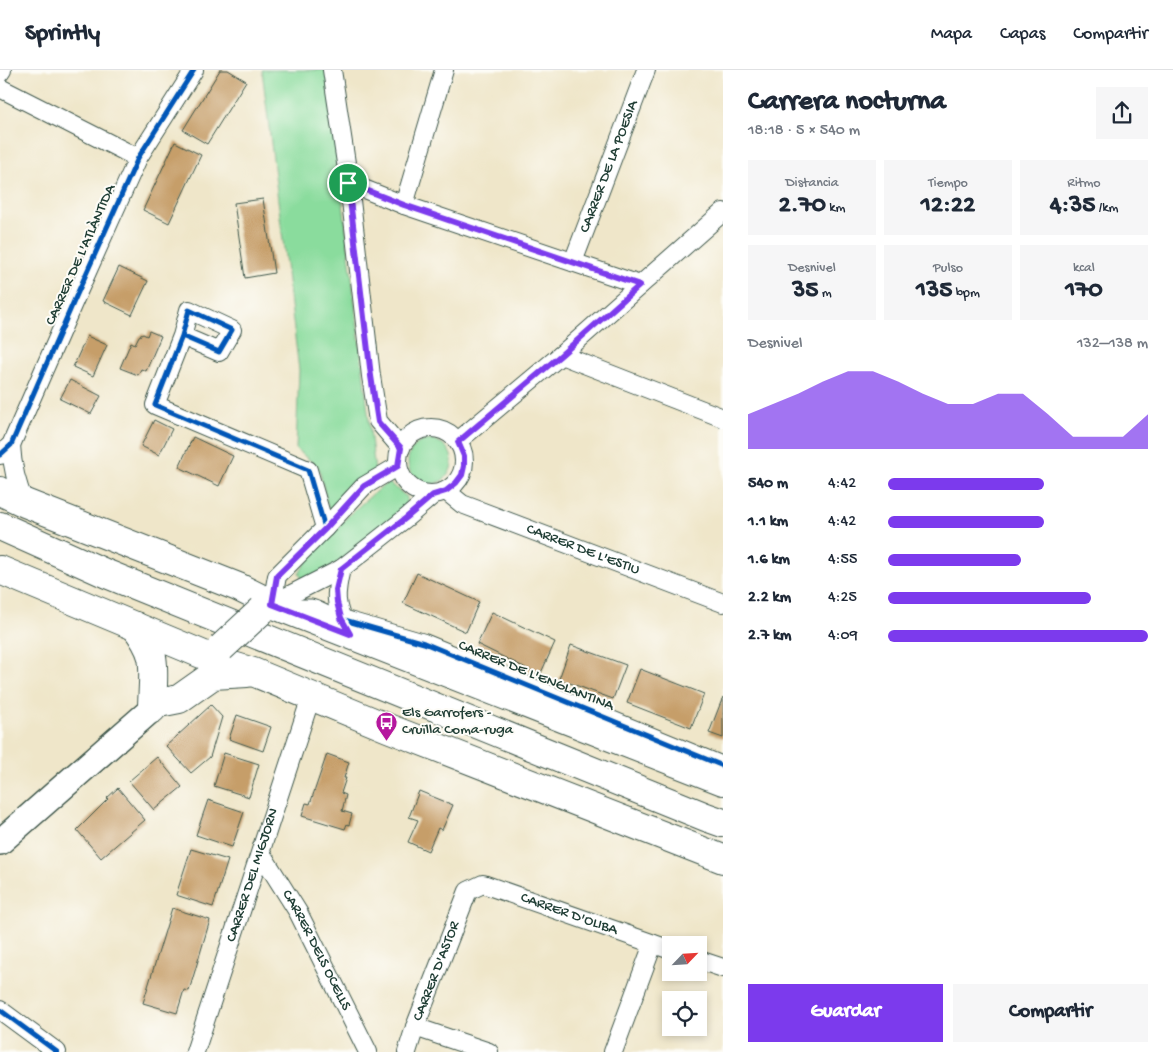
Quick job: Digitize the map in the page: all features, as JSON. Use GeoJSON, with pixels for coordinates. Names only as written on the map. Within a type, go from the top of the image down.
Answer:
{"type":"FeatureCollection","features":[{"type":"Feature","properties":{"kind":"main road"},"geometry":{"type":"LineString","coordinates":[[0,491],[238,587],[271,607],[344,622],[723,781]]}},
{"type":"Feature","properties":{"kind":"main road"},"geometry":{"type":"LineString","coordinates":[[0,526],[107,574],[723,823]]}},
{"type":"Feature","properties":{"kind":"main road"},"geometry":{"type":"LineString","coordinates":[[0,570],[135,626],[216,653],[223,662],[253,672],[388,728],[723,859]]}},
{"type":"Feature","properties":{"kind":"main road"},"geometry":{"type":"LineString","coordinates":[[155,706],[271,607]]}},
{"type":"Feature","properties":{"kind":"main road"},"geometry":{"type":"LineString","coordinates":[[135,626],[145,640],[152,658],[155,706]]}},
{"type":"Feature","properties":{"kind":"main road"},"geometry":{"type":"LineString","coordinates":[[155,706],[179,699],[213,675],[253,672]]}},
{"type":"Feature","properties":{"kind":"street","name":"CARRER DE L'ATLÀNTIDA"},"geometry":{"type":"LineString","coordinates":[[25,502],[19,490],[6,450],[138,158],[194,70]]}},
{"type":"Feature","properties":{"kind":"street"},"geometry":{"type":"LineString","coordinates":[[332,70],[378,422],[401,448]]}},
{"type":"Feature","properties":{"kind":"street"},"geometry":{"type":"LineString","coordinates":[[404,205],[444,70]]}},
{"type":"Feature","properties":{"kind":"street","name":"CARRER DE LA POESIA"},"geometry":{"type":"LineString","coordinates":[[573,262],[646,70]]}},
{"type":"Feature","properties":{"kind":"street"},"geometry":{"type":"LineString","coordinates":[[0,88],[138,158]]}},
{"type":"Feature","properties":{"kind":"street"},"geometry":{"type":"LineString","coordinates":[[348,183],[404,205],[640,285]]}},
{"type":"Feature","properties":{"kind":"street"},"geometry":{"type":"LineString","coordinates":[[458,442],[561,355],[723,212]]}},
{"type":"Feature","properties":{"kind":"street"},"geometry":{"type":"LineString","coordinates":[[182,336],[155,405],[308,470],[326,528]]}},
{"type":"Feature","properties":{"kind":"street"},"geometry":{"type":"LineString","coordinates":[[561,355],[723,418]]}},
{"type":"Feature","properties":{"kind":"street"},"geometry":{"type":"LineString","coordinates":[[271,607],[341,569],[439,493],[456,483],[462,475],[464,466],[464,456],[458,442],[447,432],[436,428],[424,429],[413,433],[402,445],[398,466],[402,478],[410,486],[422,493],[439,493]]}},
{"type":"Feature","properties":{"kind":"street"},"geometry":{"type":"LineString","coordinates":[[271,607],[277,576],[326,528],[364,486],[398,466]]}},
{"type":"Feature","properties":{"kind":"street","name":"CARRER DE L'ESTIU"},"geometry":{"type":"LineString","coordinates":[[439,493],[462,504],[723,603]]}},
{"type":"Feature","properties":{"kind":"street"},"geometry":{"type":"LineString","coordinates":[[341,569],[336,590],[337,602],[344,622]]}},
{"type":"Feature","properties":{"kind":"street","name":"CARRER DE L'ENGLANTINA"},"geometry":{"type":"LineString","coordinates":[[344,622],[424,643],[723,766]]}},
{"type":"Feature","properties":{"kind":"street","name":"CARRER DEL MIGJORN"},"geometry":{"type":"LineString","coordinates":[[195,1052],[311,697]]}},
{"type":"Feature","properties":{"kind":"street"},"geometry":{"type":"LineString","coordinates":[[0,842],[155,706]]}},
{"type":"Feature","properties":{"kind":"street","name":"CARRER DELS OCELLS"},"geometry":{"type":"LineString","coordinates":[[261,853],[298,912],[366,1048]]}},
{"type":"Feature","properties":{"kind":"street","name":"CARRER D'OLIBA"},"geometry":{"type":"LineString","coordinates":[[468,891],[483,884],[662,947]]}},
{"type":"Feature","properties":{"kind":"street","name":"CARRER D'ASTOR"},"geometry":{"type":"LineString","coordinates":[[406,1052],[468,891]]}},
{"type":"Feature","properties":{"kind":"street"},"geometry":{"type":"LineString","coordinates":[[613,1052],[653,944]]}},
{"type":"Feature","properties":{"kind":"street"},"geometry":{"type":"LineString","coordinates":[[708,963],[723,968]]}},
{"type":"Feature","properties":{"kind":"street"},"geometry":{"type":"LineString","coordinates":[[0,1010],[57,1052]]}},
{"type":"Feature","properties":{"kind":"street"},"geometry":{"type":"LineString","coordinates":[[415,1027],[489,1052]]}},
{"type":"Feature","properties":{"kind":"street"},"geometry":{"type":"LineString","coordinates":[[366,1048],[380,1052]]}},
{"type":"Feature","properties":{"kind":"green space"},"geometry":{"type":"Polygon","coordinates":[[[262,70],[327,70],[375,471],[329,512],[319,468],[296,449],[299,370],[262,70]]]}},
{"type":"Feature","properties":{"kind":"green space"},"geometry":{"type":"Polygon","coordinates":[[[434,440],[446,446],[451,453],[451,471],[446,478],[439,483],[426,484],[414,478],[409,471],[408,458],[414,446],[421,441],[434,440]]]}},
{"type":"Feature","properties":{"kind":"green space"},"geometry":{"type":"Polygon","coordinates":[[[389,483],[407,497],[405,514],[313,580],[303,581],[299,573],[312,554],[351,513],[381,487],[389,483]]]}},
{"type":"Feature","properties":{"kind":"building"},"geometry":{"type":"Polygon","coordinates":[[[220,70],[228,70],[246,81],[207,144],[183,130],[220,70]]]}},
{"type":"Feature","properties":{"kind":"building"},"geometry":{"type":"Polygon","coordinates":[[[175,142],[201,155],[169,223],[143,210],[175,142]]]}},
{"type":"Feature","properties":{"kind":"building"},"geometry":{"type":"Polygon","coordinates":[[[263,199],[274,273],[245,278],[234,203],[263,199]]]}},
{"type":"Feature","properties":{"kind":"building"},"geometry":{"type":"Polygon","coordinates":[[[119,267],[148,281],[132,315],[103,301],[119,267]]]}},
{"type":"Feature","properties":{"kind":"building"},"geometry":{"type":"Polygon","coordinates":[[[149,331],[161,336],[146,371],[141,369],[138,375],[120,368],[131,342],[135,344],[139,336],[143,334],[147,336],[149,331]]]}},
{"type":"Feature","properties":{"kind":"building"},"geometry":{"type":"Polygon","coordinates":[[[87,336],[107,345],[93,376],[73,367],[87,336]]]}},
{"type":"Feature","properties":{"kind":"building"},"geometry":{"type":"Polygon","coordinates":[[[70,380],[101,396],[91,414],[60,399],[70,380]]]}},
{"type":"Feature","properties":{"kind":"building"},"geometry":{"type":"Polygon","coordinates":[[[154,420],[172,429],[159,455],[141,446],[154,420]]]}},
{"type":"Feature","properties":{"kind":"building"},"geometry":{"type":"Polygon","coordinates":[[[193,437],[233,456],[219,486],[179,467],[193,437]]]}},
{"type":"Feature","properties":{"kind":"building"},"geometry":{"type":"Polygon","coordinates":[[[417,573],[479,602],[466,632],[403,603],[417,573]]]}},
{"type":"Feature","properties":{"kind":"building"},"geometry":{"type":"Polygon","coordinates":[[[492,612],[555,642],[540,675],[477,644],[492,612]]]}},
{"type":"Feature","properties":{"kind":"building"},"geometry":{"type":"Polygon","coordinates":[[[571,645],[626,665],[613,699],[559,679],[571,645]]]}},
{"type":"Feature","properties":{"kind":"building"},"geometry":{"type":"Polygon","coordinates":[[[640,669],[704,694],[691,728],[627,703],[640,669]]]}},
{"type":"Feature","properties":{"kind":"building"},"geometry":{"type":"Polygon","coordinates":[[[723,697],[723,738],[709,733],[723,697]]]}},
{"type":"Feature","properties":{"kind":"building"},"geometry":{"type":"Polygon","coordinates":[[[211,705],[222,717],[210,757],[191,773],[166,746],[211,705]]]}},
{"type":"Feature","properties":{"kind":"building"},"geometry":{"type":"Polygon","coordinates":[[[237,715],[271,727],[263,751],[229,739],[237,715]]]}},
{"type":"Feature","properties":{"kind":"building"},"geometry":{"type":"Polygon","coordinates":[[[224,753],[259,764],[249,797],[214,786],[224,753]]]}},
{"type":"Feature","properties":{"kind":"building"},"geometry":{"type":"Polygon","coordinates":[[[327,754],[349,762],[341,793],[346,795],[342,811],[352,814],[349,825],[347,824],[345,829],[302,816],[306,803],[310,804],[327,754]]]}},
{"type":"Feature","properties":{"kind":"building"},"geometry":{"type":"Polygon","coordinates":[[[157,757],[182,787],[154,810],[129,781],[157,757]]]}},
{"type":"Feature","properties":{"kind":"building"},"geometry":{"type":"Polygon","coordinates":[[[118,788],[145,820],[101,858],[77,830],[118,788]]]}},
{"type":"Feature","properties":{"kind":"building"},"geometry":{"type":"Polygon","coordinates":[[[419,791],[453,805],[442,830],[438,828],[428,851],[408,842],[418,820],[409,817],[419,791]]]}},
{"type":"Feature","properties":{"kind":"building"},"geometry":{"type":"Polygon","coordinates":[[[208,800],[244,812],[232,847],[196,835],[208,800]]]}},
{"type":"Feature","properties":{"kind":"building"},"geometry":{"type":"Polygon","coordinates":[[[191,849],[228,860],[213,907],[176,895],[191,849]]]}},
{"type":"Feature","properties":{"kind":"building"},"geometry":{"type":"Polygon","coordinates":[[[172,908],[210,920],[189,991],[184,990],[177,1013],[143,1003],[172,908]]]}},
{"type":"Feature","properties":{"kind":"cycle path"},"geometry":{"type":"LineString","coordinates":[[0,455],[11,445],[138,158],[194,70]]}},
{"type":"Feature","properties":{"kind":"cycle path"},"geometry":{"type":"LineString","coordinates":[[182,336],[219,352],[232,330],[189,310],[182,336],[155,405],[308,470],[325,528]]}},
{"type":"Feature","properties":{"kind":"cycle path"},"geometry":{"type":"LineString","coordinates":[[341,619],[424,643],[723,766]]}},
{"type":"Feature","properties":{"kind":"cycle path"},"geometry":{"type":"LineString","coordinates":[[0,1010],[57,1052]]}},
{"type":"Feature","properties":{"kind":"place","name":"Els Garrofers - Cruïlla Coma-ruga"},"geometry":{"type":"Point","coordinates":[386,741]}},
{"type":"Feature","properties":{"kind":"route"},"geometry":{"type":"LineString","coordinates":[[348,183],[404,205],[640,285],[458,442],[464,456],[464,466],[462,475],[456,483],[446,491],[433,495],[341,569],[336,590],[337,602],[341,618],[350,634],[272,604],[277,576],[326,528],[364,486],[398,466],[401,448],[378,422],[348,183]]}}]}
